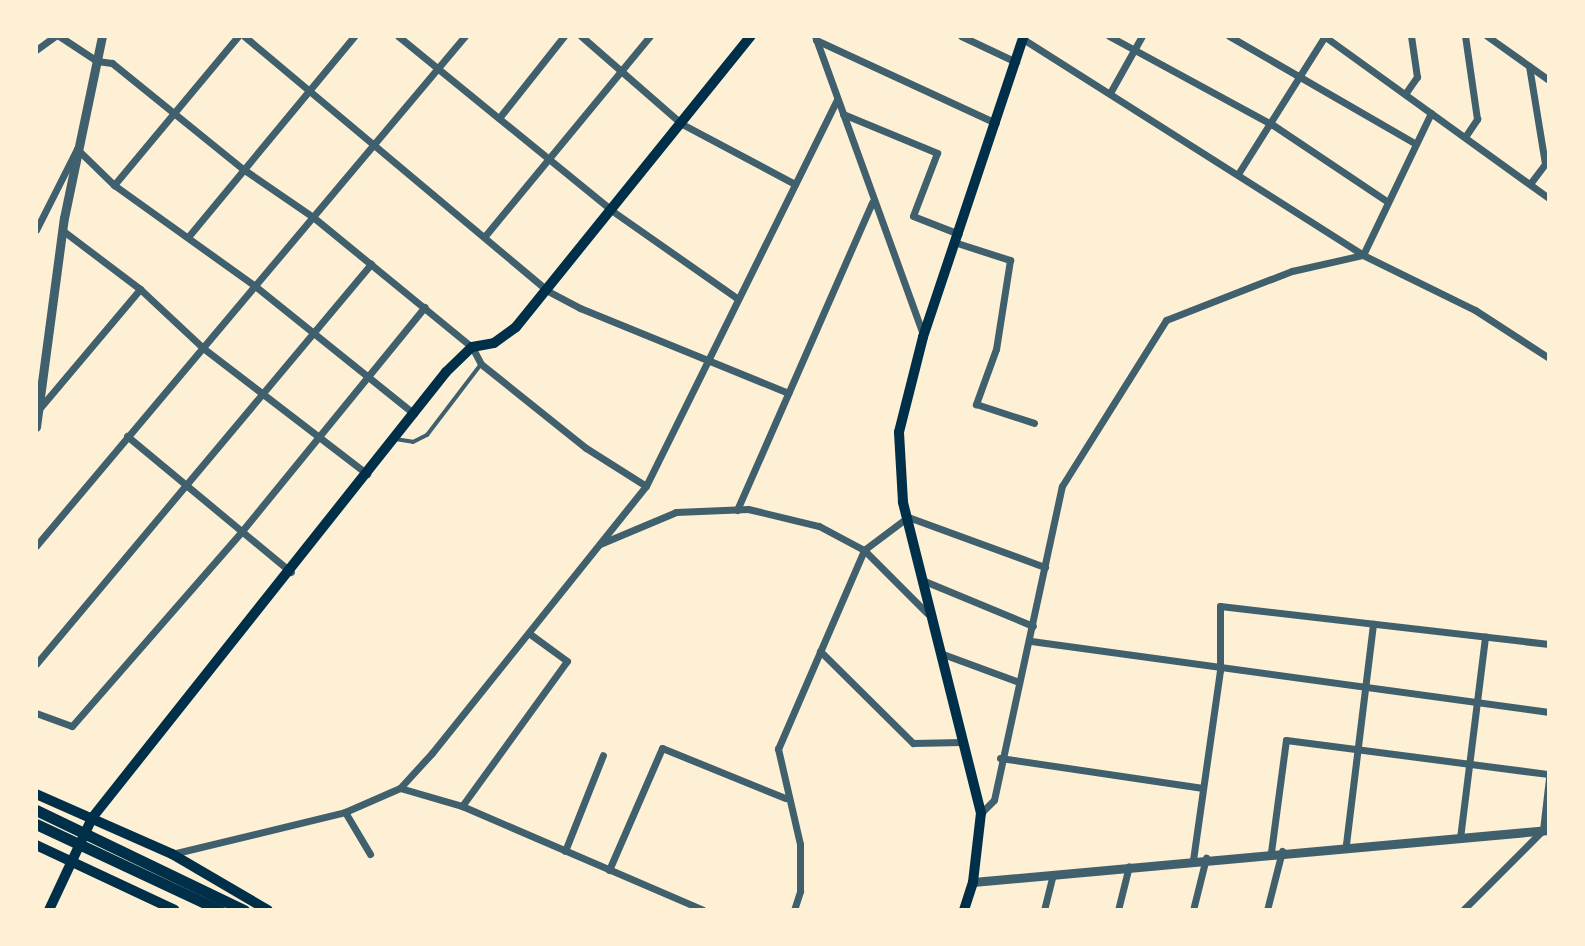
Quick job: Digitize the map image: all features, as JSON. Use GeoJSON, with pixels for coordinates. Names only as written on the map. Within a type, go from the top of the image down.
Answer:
{"type":"FeatureCollection","features":[{"type":"Feature","properties":{"kind":"main road"},"geometry":{"type":"LineString","coordinates":[[49,910],[92,818],[414,414],[472,347],[494,343],[516,327],[751,36]]}},
{"type":"Feature","properties":{"kind":"main road"},"geometry":{"type":"LineString","coordinates":[[964,910],[973,882],[981,813],[927,613],[908,517],[899,432],[923,337],[1023,38]]}},
{"type":"Feature","properties":{"kind":"main road"},"geometry":{"type":"LineString","coordinates":[[36,794],[172,854],[268,910]]}},
{"type":"Feature","properties":{"kind":"main road"},"geometry":{"type":"LineString","coordinates":[[36,810],[244,910]]}},
{"type":"Feature","properties":{"kind":"main road"},"geometry":{"type":"LineString","coordinates":[[36,824],[220,910]]}},
{"type":"Feature","properties":{"kind":"main road"},"geometry":{"type":"LineString","coordinates":[[36,845],[70,864],[175,910]]}},
{"type":"Feature","properties":{"kind":"street"},"geometry":{"type":"LineString","coordinates":[[36,50],[57,36],[97,61],[112,63],[243,169],[313,217],[425,307],[472,347],[481,364],[586,448],[646,486]]}},
{"type":"Feature","properties":{"kind":"street"},"geometry":{"type":"LineString","coordinates":[[36,427],[39,379],[62,230],[102,36]]}},
{"type":"Feature","properties":{"kind":"street"},"geometry":{"type":"LineString","coordinates":[[114,185],[241,36],[545,289],[707,361],[788,393]]}},
{"type":"Feature","properties":{"kind":"street"},"geometry":{"type":"LineString","coordinates":[[188,237],[354,36]]}},
{"type":"Feature","properties":{"kind":"street"},"geometry":{"type":"LineString","coordinates":[[398,36],[550,157],[611,210],[738,299]]}},
{"type":"Feature","properties":{"kind":"street"},"geometry":{"type":"LineString","coordinates":[[36,546],[465,36]]}},
{"type":"Feature","properties":{"kind":"street"},"geometry":{"type":"LineString","coordinates":[[499,118],[564,36]]}},
{"type":"Feature","properties":{"kind":"street"},"geometry":{"type":"LineString","coordinates":[[581,36],[682,124],[795,184]]}},
{"type":"Feature","properties":{"kind":"street"},"geometry":{"type":"LineString","coordinates":[[485,236],[650,36]]}},
{"type":"Feature","properties":{"kind":"street"},"geometry":{"type":"LineString","coordinates":[[961,36],[1016,62]]}},
{"type":"Feature","properties":{"kind":"street"},"geometry":{"type":"LineString","coordinates":[[1109,36],[1273,125],[1385,200]]}},
{"type":"Feature","properties":{"kind":"street"},"geometry":{"type":"LineString","coordinates":[[1110,93],[1142,36]]}},
{"type":"Feature","properties":{"kind":"street"},"geometry":{"type":"LineString","coordinates":[[1229,36],[1414,143]]}},
{"type":"Feature","properties":{"kind":"street"},"geometry":{"type":"LineString","coordinates":[[1238,174],[1273,125],[1325,36],[1549,198]]}},
{"type":"Feature","properties":{"kind":"street"},"geometry":{"type":"LineString","coordinates":[[1405,94],[1417,77],[1411,36]]}},
{"type":"Feature","properties":{"kind":"street"},"geometry":{"type":"LineString","coordinates":[[1465,36],[1477,119],[1465,137]]}},
{"type":"Feature","properties":{"kind":"street"},"geometry":{"type":"LineString","coordinates":[[1487,36],[1549,80]]}},
{"type":"Feature","properties":{"kind":"street"},"geometry":{"type":"LineString","coordinates":[[816,38],[872,202],[923,337]]}},
{"type":"Feature","properties":{"kind":"street"},"geometry":{"type":"LineString","coordinates":[[816,38],[996,123]]}},
{"type":"Feature","properties":{"kind":"street"},"geometry":{"type":"LineString","coordinates":[[1023,38],[1363,255],[1475,310],[1549,358]]}},
{"type":"Feature","properties":{"kind":"street"},"geometry":{"type":"LineString","coordinates":[[1529,66],[1545,164],[1530,184]]}},
{"type":"Feature","properties":{"kind":"street"},"geometry":{"type":"LineString","coordinates":[[172,854],[345,812],[400,788],[530,634],[646,486],[837,100]]}},
{"type":"Feature","properties":{"kind":"street"},"geometry":{"type":"LineString","coordinates":[[1363,255],[1385,200],[1431,113]]}},
{"type":"Feature","properties":{"kind":"street"},"geometry":{"type":"LineString","coordinates":[[843,114],[937,153],[913,216],[1010,260],[996,349],[976,404],[1034,423]]}},
{"type":"Feature","properties":{"kind":"street"},"geometry":{"type":"LineString","coordinates":[[77,149],[114,185],[255,286],[414,414]]}},
{"type":"Feature","properties":{"kind":"street"},"geometry":{"type":"LineString","coordinates":[[36,230],[77,149]]}},
{"type":"Feature","properties":{"kind":"street"},"geometry":{"type":"LineString","coordinates":[[737,510],[872,202]]}},
{"type":"Feature","properties":{"kind":"street"},"geometry":{"type":"LineString","coordinates":[[62,230],[140,289],[203,348],[264,397],[320,435],[367,474]]}},
{"type":"Feature","properties":{"kind":"street"},"geometry":{"type":"LineString","coordinates":[[981,813],[994,800],[1000,758],[1031,641],[1062,486],[1166,320],[1292,271],[1363,255]]}},
{"type":"Feature","properties":{"kind":"street"},"geometry":{"type":"LineString","coordinates":[[36,664],[189,487],[371,264]]}},
{"type":"Feature","properties":{"kind":"street"},"geometry":{"type":"LineString","coordinates":[[39,409],[140,289]]}},
{"type":"Feature","properties":{"kind":"street"},"geometry":{"type":"LineString","coordinates":[[36,713],[72,726],[242,531],[425,307]]}},
{"type":"Feature","properties":{"kind":"street"},"geometry":{"type":"LineString","coordinates":[[127,436],[291,572]]}},
{"type":"Feature","properties":{"kind":"street"},"geometry":{"type":"LineString","coordinates":[[598,545],[676,512],[737,510],[819,526],[864,550],[927,613]]}},
{"type":"Feature","properties":{"kind":"street"},"geometry":{"type":"LineString","coordinates":[[794,910],[800,891],[800,844],[785,798],[778,749],[864,550],[908,517],[1045,567]]}},
{"type":"Feature","properties":{"kind":"street"},"geometry":{"type":"LineString","coordinates":[[920,579],[1033,626]]}},
{"type":"Feature","properties":{"kind":"street"},"geometry":{"type":"LineString","coordinates":[[1193,860],[1220,670],[1220,606],[1549,644]]}},
{"type":"Feature","properties":{"kind":"street"},"geometry":{"type":"LineString","coordinates":[[1346,844],[1373,624]]}},
{"type":"Feature","properties":{"kind":"street"},"geometry":{"type":"LineString","coordinates":[[462,806],[567,661],[530,634]]}},
{"type":"Feature","properties":{"kind":"street"},"geometry":{"type":"LineString","coordinates":[[1460,838],[1485,637]]}},
{"type":"Feature","properties":{"kind":"street"},"geometry":{"type":"LineString","coordinates":[[1031,641],[1220,670],[1549,712]]}},
{"type":"Feature","properties":{"kind":"street"},"geometry":{"type":"LineString","coordinates":[[820,651],[913,743],[962,742]]}},
{"type":"Feature","properties":{"kind":"street"},"geometry":{"type":"LineString","coordinates":[[938,652],[1019,682]]}},
{"type":"Feature","properties":{"kind":"street"},"geometry":{"type":"LineString","coordinates":[[1271,852],[1286,740],[1358,747],[1549,776],[1546,830],[1463,910]]}},
{"type":"Feature","properties":{"kind":"street"},"geometry":{"type":"LineString","coordinates":[[609,870],[662,748],[785,798]]}},
{"type":"Feature","properties":{"kind":"street"},"geometry":{"type":"LineString","coordinates":[[565,851],[603,755]]}},
{"type":"Feature","properties":{"kind":"street"},"geometry":{"type":"LineString","coordinates":[[1000,758],[1203,788]]}},
{"type":"Feature","properties":{"kind":"street"},"geometry":{"type":"LineString","coordinates":[[400,788],[462,806],[703,910]]}},
{"type":"Feature","properties":{"kind":"street"},"geometry":{"type":"LineString","coordinates":[[345,812],[370,854]]}},
{"type":"Feature","properties":{"kind":"street"},"geometry":{"type":"LineString","coordinates":[[973,882],[1346,844],[1546,830]]}},
{"type":"Feature","properties":{"kind":"street"},"geometry":{"type":"LineString","coordinates":[[1267,910],[1282,851]]}},
{"type":"Feature","properties":{"kind":"street"},"geometry":{"type":"LineString","coordinates":[[1193,910],[1206,858]]}},
{"type":"Feature","properties":{"kind":"street"},"geometry":{"type":"LineString","coordinates":[[1118,910],[1129,866]]}},
{"type":"Feature","properties":{"kind":"street"},"geometry":{"type":"LineString","coordinates":[[1044,910],[1053,874]]}},
{"type":"Feature","properties":{"kind":"lane"},"geometry":{"type":"LineString","coordinates":[[395,439],[413,442],[424,438],[481,364]]}}]}
